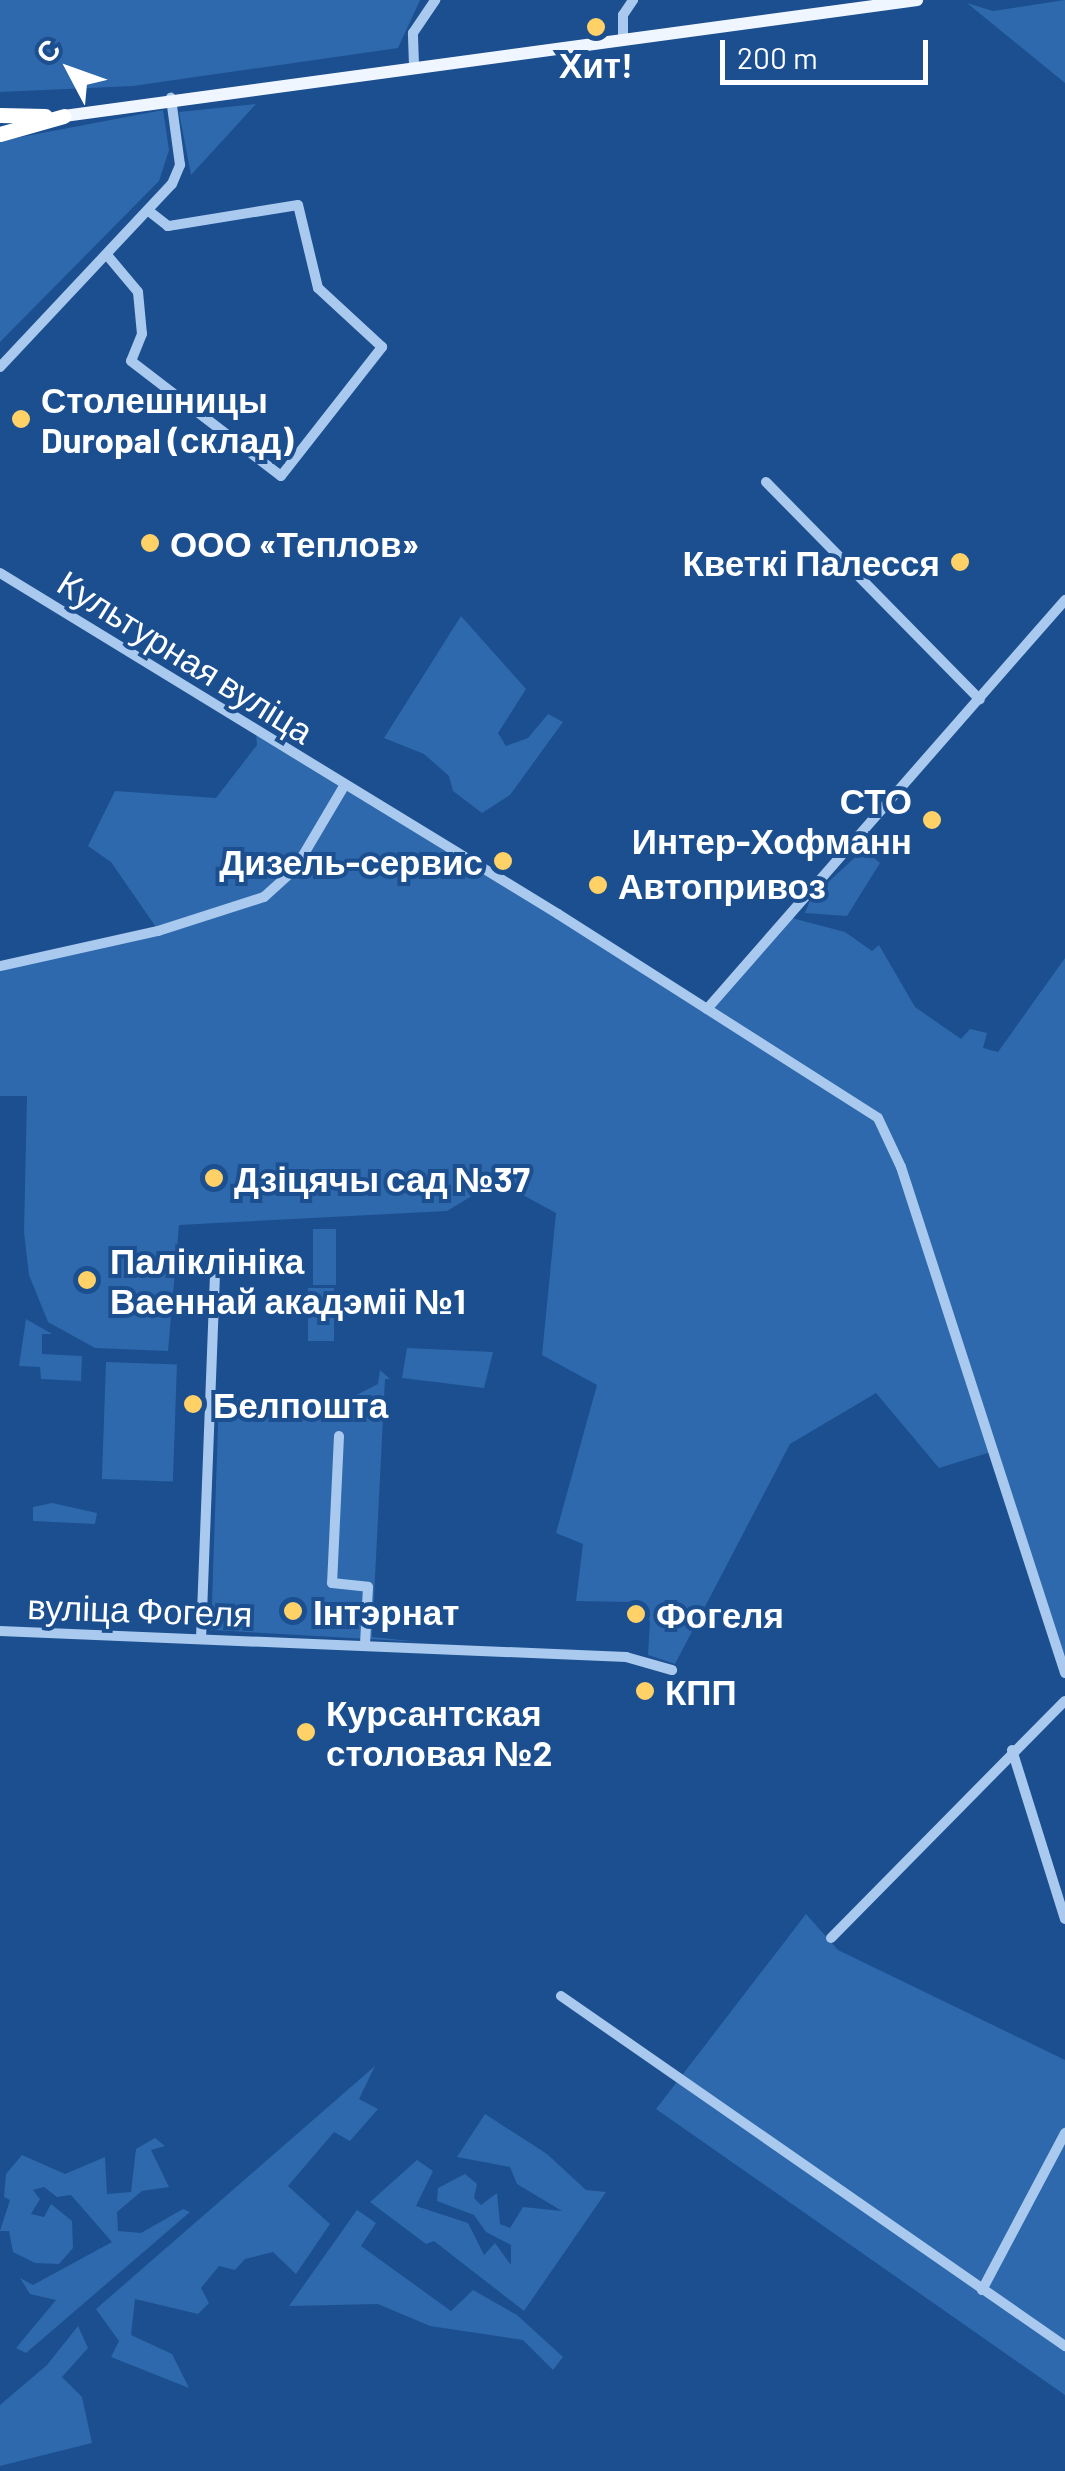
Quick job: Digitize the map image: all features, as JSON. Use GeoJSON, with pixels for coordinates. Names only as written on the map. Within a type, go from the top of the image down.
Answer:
{"type":"FeatureCollection","features":[{"type":"Feature","properties":{"kind":"highway"},"geometry":{"type":"LineString","coordinates":[[0,115],[64,116]]}},
{"type":"Feature","properties":{"kind":"highway"},"geometry":{"type":"LineString","coordinates":[[0,125],[64,116]]}},
{"type":"Feature","properties":{"kind":"highway"},"geometry":{"type":"LineString","coordinates":[[0,134],[64,116]]}},
{"type":"Feature","properties":{"kind":"main road"},"geometry":{"type":"LineString","coordinates":[[64,116],[414,65],[918,0]]}},
{"type":"Feature","properties":{"kind":"street"},"geometry":{"type":"LineString","coordinates":[[414,65],[413,33],[435,0]]}},
{"type":"Feature","properties":{"kind":"street"},"geometry":{"type":"LineString","coordinates":[[623,39],[624,15],[633,0]]}},
{"type":"Feature","properties":{"kind":"street"},"geometry":{"type":"LineString","coordinates":[[0,367],[149,211],[180,165],[172,98]]}},
{"type":"Feature","properties":{"kind":"street"},"geometry":{"type":"LineString","coordinates":[[107,255],[138,292],[142,334],[132,361],[281,476],[382,347],[318,288],[298,205],[168,226],[149,211]]}},
{"type":"Feature","properties":{"kind":"street"},"geometry":{"type":"LineString","coordinates":[[766,482],[980,700]]}},
{"type":"Feature","properties":{"kind":"street","name":"Культурная вуліца"},"geometry":{"type":"LineString","coordinates":[[0,573],[852,1099],[886,1132],[1065,1673]]}},
{"type":"Feature","properties":{"kind":"street"},"geometry":{"type":"LineString","coordinates":[[707,1009],[1065,600]]}},
{"type":"Feature","properties":{"kind":"street"},"geometry":{"type":"LineString","coordinates":[[0,966],[158,931],[264,896],[295,869],[344,786]]}},
{"type":"Feature","properties":{"kind":"street"},"geometry":{"type":"LineString","coordinates":[[202,1639],[214,1279]]}},
{"type":"Feature","properties":{"kind":"street"},"geometry":{"type":"LineString","coordinates":[[339,1436],[332,1584],[368,1588],[365,1646]]}},
{"type":"Feature","properties":{"kind":"street","name":"вуліца Фогеля"},"geometry":{"type":"LineString","coordinates":[[0,1631],[638,1658],[672,1670]]}},
{"type":"Feature","properties":{"kind":"street"},"geometry":{"type":"LineString","coordinates":[[831,1938],[1012,1750],[1065,1701]]}},
{"type":"Feature","properties":{"kind":"street"},"geometry":{"type":"LineString","coordinates":[[1012,1750],[1065,1919]]}},
{"type":"Feature","properties":{"kind":"street"},"geometry":{"type":"LineString","coordinates":[[560,1996],[1065,2346]]}},
{"type":"Feature","properties":{"kind":"street"},"geometry":{"type":"LineString","coordinates":[[982,2290],[1065,2133]]}},
{"type":"Feature","properties":{"kind":"shaded area"},"geometry":{"type":"Polygon","coordinates":[[[0,0],[420,0],[398,48],[133,86],[0,92],[0,0]]]}},
{"type":"Feature","properties":{"kind":"shaded area"},"geometry":{"type":"Polygon","coordinates":[[[1065,0],[1065,83],[967,3],[993,11],[1065,0]]]}},
{"type":"Feature","properties":{"kind":"shaded area"},"geometry":{"type":"Polygon","coordinates":[[[256,104],[191,175],[179,112],[256,104]]]}},
{"type":"Feature","properties":{"kind":"shaded area"},"geometry":{"type":"Polygon","coordinates":[[[163,110],[169,150],[159,181],[0,342],[0,141],[163,110]]]}},
{"type":"Feature","properties":{"kind":"shaded area"},"geometry":{"type":"Polygon","coordinates":[[[461,616],[526,689],[498,733],[506,746],[528,738],[548,714],[563,722],[510,795],[482,813],[453,791],[449,776],[424,754],[384,738],[461,616]]]}},
{"type":"Feature","properties":{"kind":"shaded area"},"geometry":{"type":"Polygon","coordinates":[[[256,733],[707,1009],[788,917],[845,932],[872,951],[879,945],[915,1007],[961,1039],[970,1029],[987,1033],[983,1048],[998,1052],[1065,958],[1065,1673],[991,1452],[939,1468],[876,1393],[790,1444],[675,1664],[648,1655],[650,1621],[632,1602],[576,1601],[583,1544],[556,1533],[597,1385],[542,1355],[556,1213],[497,1181],[447,1211],[179,1225],[168,1351],[95,1348],[48,1322],[29,1275],[24,1232],[27,1096],[0,1096],[0,966],[158,930],[111,862],[88,846],[115,791],[216,798],[257,745],[256,733]]]}},
{"type":"Feature","properties":{"kind":"shaded area"},"geometry":{"type":"Polygon","coordinates":[[[864,849],[880,863],[847,916],[805,913],[811,898],[864,849]]]}},
{"type":"Feature","properties":{"kind":"shaded area"},"geometry":{"type":"Polygon","coordinates":[[[313,1229],[336,1229],[336,1285],[313,1285],[313,1229]]]}},
{"type":"Feature","properties":{"kind":"shaded area"},"geometry":{"type":"Polygon","coordinates":[[[308,1288],[334,1288],[334,1341],[308,1341],[308,1288]]]}},
{"type":"Feature","properties":{"kind":"shaded area"},"geometry":{"type":"Polygon","coordinates":[[[26,1319],[52,1334],[42,1334],[42,1354],[82,1356],[81,1381],[41,1379],[40,1367],[19,1366],[26,1319]]]}},
{"type":"Feature","properties":{"kind":"shaded area"},"geometry":{"type":"Polygon","coordinates":[[[407,1348],[493,1352],[484,1388],[402,1378],[407,1348]]]}},
{"type":"Feature","properties":{"kind":"shaded area"},"geometry":{"type":"Polygon","coordinates":[[[106,1362],[177,1364],[173,1481],[102,1479],[106,1362]]]}},
{"type":"Feature","properties":{"kind":"shaded area"},"geometry":{"type":"Polygon","coordinates":[[[380,1370],[390,1379],[385,1379],[372,1637],[421,1642],[211,1630],[219,1397],[337,1405],[378,1384],[380,1370]]]}},
{"type":"Feature","properties":{"kind":"shaded area"},"geometry":{"type":"Polygon","coordinates":[[[52,1503],[97,1513],[95,1524],[33,1521],[33,1507],[52,1503]]]}},
{"type":"Feature","properties":{"kind":"shaded area"},"geometry":{"type":"Polygon","coordinates":[[[806,1914],[838,1950],[1065,2060],[1065,2395],[656,2109],[806,1914]]]}},
{"type":"Feature","properties":{"kind":"shaded area"},"geometry":{"type":"Polygon","coordinates":[[[375,2066],[359,2099],[378,2109],[350,2141],[334,2132],[288,2186],[330,2224],[296,2274],[273,2252],[245,2259],[235,2270],[219,2266],[201,2288],[209,2303],[198,2314],[135,2299],[131,2335],[172,2354],[189,2388],[111,2357],[119,2341],[96,2309],[375,2066]]]}},
{"type":"Feature","properties":{"kind":"shaded area"},"geometry":{"type":"Polygon","coordinates":[[[485,2114],[547,2154],[586,2190],[606,2192],[524,2311],[434,2241],[426,2244],[370,2202],[417,2160],[433,2171],[416,2206],[468,2223],[484,2255],[495,2243],[511,2265],[511,2245],[486,2232],[474,2215],[437,2201],[438,2188],[465,2174],[477,2184],[474,2198],[481,2205],[497,2193],[500,2224],[510,2228],[523,2207],[562,2211],[517,2184],[510,2167],[457,2157],[485,2114]]]}},
{"type":"Feature","properties":{"kind":"shaded area"},"geometry":{"type":"Polygon","coordinates":[[[155,2138],[165,2146],[151,2150],[169,2187],[142,2191],[117,2212],[118,2231],[141,2233],[183,2209],[190,2212],[26,2353],[16,2348],[56,2300],[30,2294],[20,2278],[33,2285],[112,2242],[71,2195],[57,2197],[44,2187],[33,2190],[40,2199],[31,2214],[44,2217],[51,2204],[72,2221],[73,2248],[59,2264],[35,2263],[13,2252],[9,2231],[0,2231],[10,2200],[4,2197],[6,2174],[22,2155],[65,2174],[105,2157],[107,2194],[131,2192],[136,2149],[155,2138]]]}},
{"type":"Feature","properties":{"kind":"shaded area"},"geometry":{"type":"Polygon","coordinates":[[[357,2210],[376,2223],[361,2246],[451,2311],[473,2290],[517,2315],[563,2357],[553,2370],[523,2340],[430,2326],[378,2304],[289,2306],[357,2210]]]}},
{"type":"Feature","properties":{"kind":"shaded area"},"geometry":{"type":"Polygon","coordinates":[[[78,2326],[88,2348],[62,2377],[82,2397],[92,2443],[0,2466],[0,2405],[47,2365],[78,2326]]]}},
{"type":"Feature","properties":{"kind":"place","name":"Хит!"},"geometry":{"type":"Point","coordinates":[596,27]}},
{"type":"Feature","properties":{"kind":"place","name":"Столешницы Duropal (склад)"},"geometry":{"type":"Point","coordinates":[21,419]}},
{"type":"Feature","properties":{"kind":"place","name":"ООО «Теплов»"},"geometry":{"type":"Point","coordinates":[150,543]}},
{"type":"Feature","properties":{"kind":"place","name":"Кветкі Палесся"},"geometry":{"type":"Point","coordinates":[960,562]}},
{"type":"Feature","properties":{"kind":"place","name":"СТО Интер-Хофманн"},"geometry":{"type":"Point","coordinates":[932,820]}},
{"type":"Feature","properties":{"kind":"place","name":"Дизель-сервис"},"geometry":{"type":"Point","coordinates":[503,861]}},
{"type":"Feature","properties":{"kind":"place","name":"Автопривоз"},"geometry":{"type":"Point","coordinates":[598,885]}},
{"type":"Feature","properties":{"kind":"place","name":"Дзіцячы сад №37"},"geometry":{"type":"Point","coordinates":[214,1178]}},
{"type":"Feature","properties":{"kind":"place","name":"Паліклініка Ваеннай акадэміі №1"},"geometry":{"type":"Point","coordinates":[87,1280]}},
{"type":"Feature","properties":{"kind":"place","name":"Белпошта"},"geometry":{"type":"Point","coordinates":[193,1404]}},
{"type":"Feature","properties":{"kind":"place","name":"Інтэрнат"},"geometry":{"type":"Point","coordinates":[293,1611]}},
{"type":"Feature","properties":{"kind":"place","name":"Фогеля"},"geometry":{"type":"Point","coordinates":[636,1614]}},
{"type":"Feature","properties":{"kind":"place","name":"КПП"},"geometry":{"type":"Point","coordinates":[645,1691]}},
{"type":"Feature","properties":{"kind":"place","name":"Курсантская столовая №2"},"geometry":{"type":"Point","coordinates":[306,1732]}}]}
